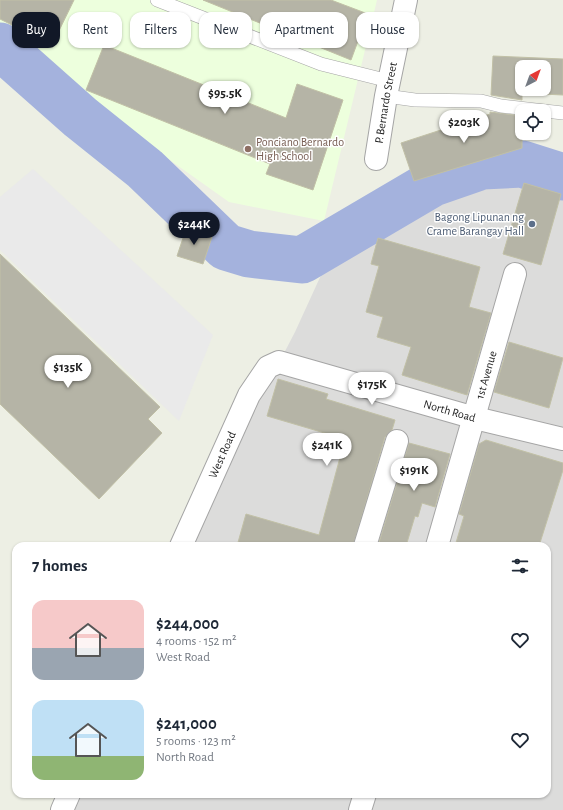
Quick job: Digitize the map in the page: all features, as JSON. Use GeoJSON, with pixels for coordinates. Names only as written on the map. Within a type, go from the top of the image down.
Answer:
{"type":"FeatureCollection","features":[{"type":"Feature","properties":{"kind":"street","name":"P. Bernardo Street"},"geometry":{"type":"LineString","coordinates":[[376,159],[406,0]]}},
{"type":"Feature","properties":{"kind":"street","name":"1st Avenue"},"geometry":{"type":"LineString","coordinates":[[439,542],[516,274]]}},
{"type":"Feature","properties":{"kind":"street","name":"North Road"},"geometry":{"type":"LineString","coordinates":[[268,367],[279,362],[475,418],[563,439]]}},
{"type":"Feature","properties":{"kind":"street","name":"West Road"},"geometry":{"type":"LineString","coordinates":[[183,542],[249,395],[268,367]]}},
{"type":"Feature","properties":{"kind":"street"},"geometry":{"type":"LineString","coordinates":[[366,542],[397,442]]}},
{"type":"Feature","properties":{"kind":"street"},"geometry":{"type":"LineString","coordinates":[[62,810],[67,798]]}},
{"type":"Feature","properties":{"kind":"street"},"geometry":{"type":"LineString","coordinates":[[360,810],[364,798]]}},
{"type":"Feature","properties":{"kind":"lane"},"geometry":{"type":"LineString","coordinates":[[157,0],[415,100],[481,101],[501,106],[563,113]]}},
{"type":"Feature","properties":{"kind":"shaded area","name":"Ponciano Bernardo High School"},"geometry":{"type":"Polygon","coordinates":[[[0,0],[377,0],[374,12],[356,12],[356,48],[365,48],[324,221],[229,202],[81,97],[18,48],[60,48],[60,12],[12,12],[12,43],[0,34],[0,0]]]}},
{"type":"Feature","properties":{"kind":"shaded area"},"geometry":{"type":"Polygon","coordinates":[[[33,169],[213,335],[179,421],[0,250],[0,197],[33,169]]]}},
{"type":"Feature","properties":{"kind":"shaded area"},"geometry":{"type":"Polygon","coordinates":[[[518,177],[563,190],[563,810],[73,810],[78,798],[551,798],[551,542],[192,542],[209,497],[295,332],[322,273],[379,230],[453,191],[518,177]]]}},
{"type":"Feature","properties":{"kind":"building"},"geometry":{"type":"Polygon","coordinates":[[[0,0],[74,0],[60,29],[60,12],[12,12],[12,25],[0,19],[0,0]]]}},
{"type":"Feature","properties":{"kind":"building"},"geometry":{"type":"Polygon","coordinates":[[[203,0],[331,0],[363,12],[356,12],[356,46],[351,60],[321,48],[348,48],[348,12],[260,12],[260,23],[252,20],[252,12],[233,12],[203,0]]]}},
{"type":"Feature","properties":{"kind":"building"},"geometry":{"type":"Polygon","coordinates":[[[103,48],[111,48],[286,118],[297,84],[343,100],[313,190],[266,174],[270,164],[86,90],[103,48]]]}},
{"type":"Feature","properties":{"kind":"building"},"geometry":{"type":"Polygon","coordinates":[[[493,56],[563,59],[563,95],[551,94],[551,60],[515,60],[515,96],[522,96],[522,100],[491,95],[493,56]]]}},
{"type":"Feature","properties":{"kind":"building"},"geometry":{"type":"Polygon","coordinates":[[[490,112],[515,115],[515,140],[522,140],[522,148],[414,181],[401,143],[490,114],[490,112]]]}},
{"type":"Feature","properties":{"kind":"building","name":"Bagong Lipunan ng Crame Barangay Hall"},"geometry":{"type":"Polygon","coordinates":[[[524,183],[561,194],[541,265],[503,254],[524,183]]]}},
{"type":"Feature","properties":{"kind":"building"},"geometry":{"type":"Polygon","coordinates":[[[186,229],[212,237],[203,264],[177,256],[186,229]]]}},
{"type":"Feature","properties":{"kind":"building"},"geometry":{"type":"Polygon","coordinates":[[[378,238],[480,267],[469,307],[491,313],[467,395],[402,375],[411,347],[377,337],[383,317],[366,312],[379,266],[371,264],[378,238]]]}},
{"type":"Feature","properties":{"kind":"building"},"geometry":{"type":"Polygon","coordinates":[[[0,254],[160,407],[148,419],[162,433],[99,499],[0,404],[0,254]]]}},
{"type":"Feature","properties":{"kind":"building"},"geometry":{"type":"Polygon","coordinates":[[[509,342],[563,358],[549,408],[494,392],[509,342]]]}},
{"type":"Feature","properties":{"kind":"building"},"geometry":{"type":"Polygon","coordinates":[[[278,379],[328,394],[326,399],[395,420],[392,430],[385,437],[354,542],[238,542],[246,514],[319,535],[345,439],[267,416],[278,379]]]}},
{"type":"Feature","properties":{"kind":"building"},"geometry":{"type":"Polygon","coordinates":[[[486,440],[563,463],[563,470],[540,542],[456,542],[464,516],[459,514],[479,444],[486,440]]]}},
{"type":"Feature","properties":{"kind":"building"},"geometry":{"type":"Polygon","coordinates":[[[409,443],[450,454],[435,507],[422,503],[418,517],[415,516],[407,542],[379,542],[409,443]]]}},
{"type":"Feature","properties":{"kind":"waterway"},"geometry":{"type":"LineString","coordinates":[[0,46],[80,117],[145,169],[226,247],[249,254],[302,260],[433,183],[482,166],[522,164],[563,177]]}},
{"type":"Feature","properties":{"kind":"place","name":"Ponciano Bernardo High School"},"geometry":{"type":"Point","coordinates":[248,149]}},
{"type":"Feature","properties":{"kind":"place","name":"Bagong Lipunan ng Crame Barangay Hall"},"geometry":{"type":"Point","coordinates":[532,224]}}]}
